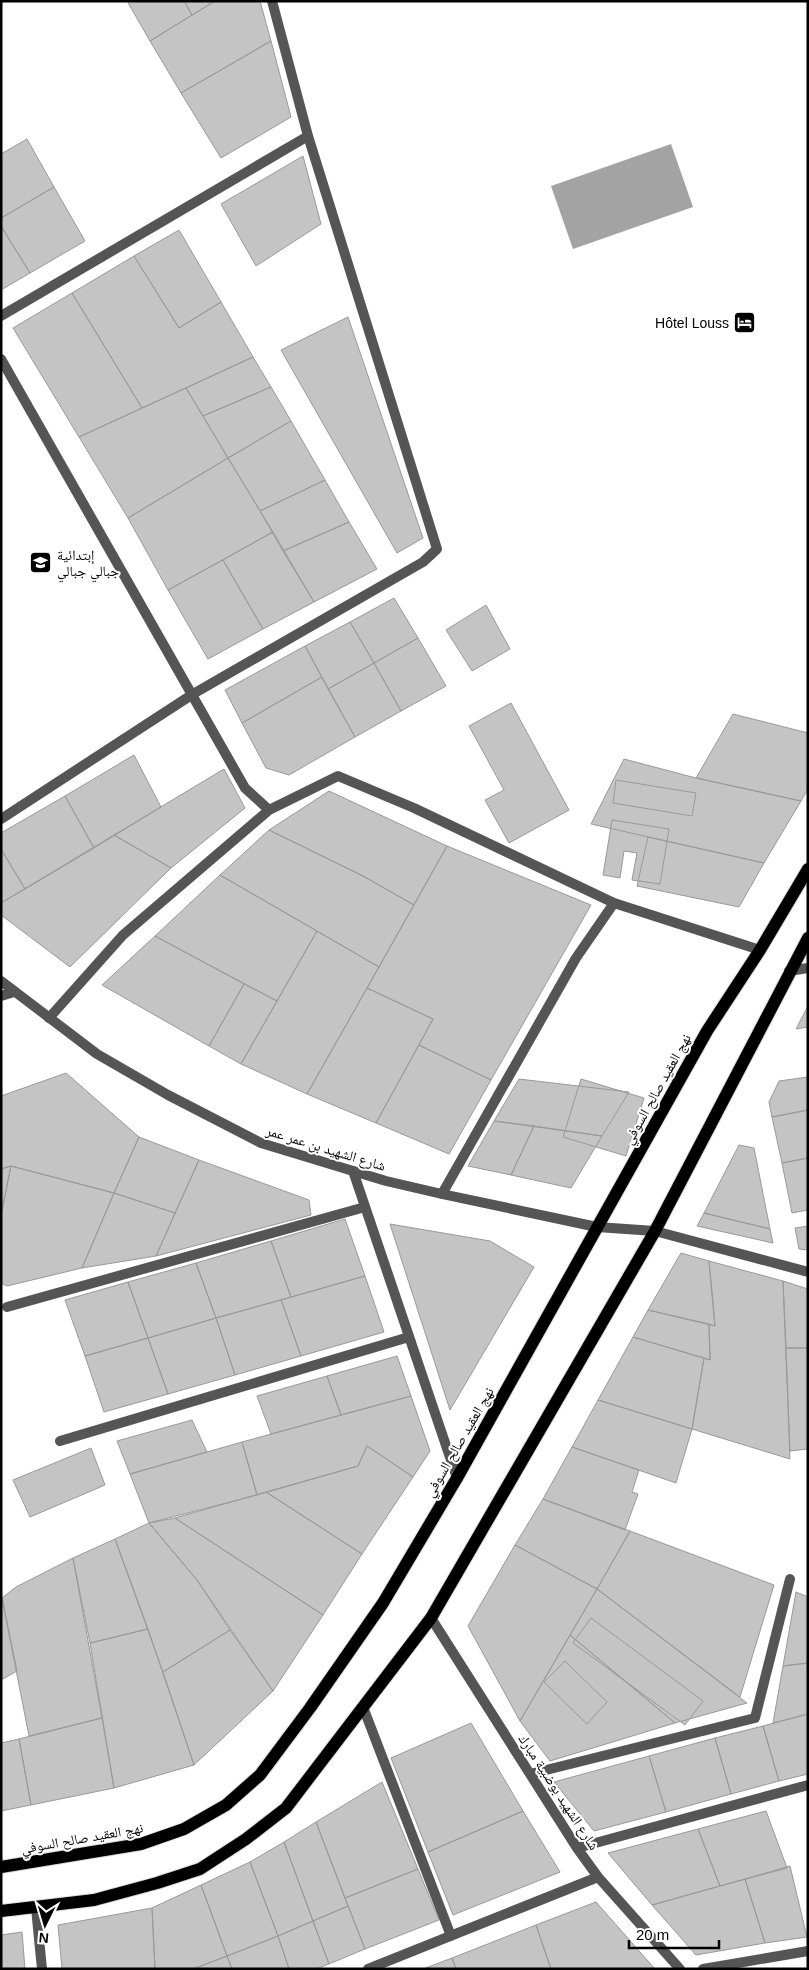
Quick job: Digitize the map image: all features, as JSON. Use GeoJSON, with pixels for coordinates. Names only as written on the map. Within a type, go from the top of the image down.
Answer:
{"type":"FeatureCollection","features":[{"type":"Feature","properties":{"kind":"main road","name":"نهج العقيد صالح السوفي"},"geometry":{"type":"LineString","coordinates":[[1,1867],[141,1844],[184,1829],[226,1805],[260,1775],[310,1708],[383,1603],[456,1478],[707,1031],[760,950],[808,869]]}},
{"type":"Feature","properties":{"kind":"main road"},"geometry":{"type":"LineString","coordinates":[[1,1911],[94,1900],[200,1869],[246,1839],[286,1808],[431,1618],[655,1231],[789,971],[808,938]]}},
{"type":"Feature","properties":{"kind":"street"},"geometry":{"type":"LineString","coordinates":[[1,819],[193,694],[423,562],[437,549],[308,136],[272,1]]}},
{"type":"Feature","properties":{"kind":"street"},"geometry":{"type":"LineString","coordinates":[[1,316],[308,136]]}},
{"type":"Feature","properties":{"kind":"street"},"geometry":{"type":"LineString","coordinates":[[1,359],[245,788],[269,810]]}},
{"type":"Feature","properties":{"kind":"street"},"geometry":{"type":"LineString","coordinates":[[49,1018],[123,935],[269,810],[338,776],[414,808],[614,903],[760,950]]}},
{"type":"Feature","properties":{"kind":"street"},"geometry":{"type":"LineString","coordinates":[[442,1194],[576,958],[614,903]]}},
{"type":"Feature","properties":{"kind":"street"},"geometry":{"type":"LineString","coordinates":[[789,971],[808,968]]}},
{"type":"Feature","properties":{"kind":"street","name":"شارع الشهيد بن عمر عمر"},"geometry":{"type":"LineString","coordinates":[[1,981],[97,1054],[168,1095],[260,1143],[353,1171],[442,1194],[597,1227],[655,1231],[808,1272]]}},
{"type":"Feature","properties":{"kind":"street"},"geometry":{"type":"LineString","coordinates":[[1,996],[14,992]]}},
{"type":"Feature","properties":{"kind":"street"},"geometry":{"type":"LineString","coordinates":[[353,1171],[456,1478]]}},
{"type":"Feature","properties":{"kind":"street"},"geometry":{"type":"LineString","coordinates":[[7,1307],[365,1207]]}},
{"type":"Feature","properties":{"kind":"street"},"geometry":{"type":"LineString","coordinates":[[60,1441],[409,1337]]}},
{"type":"Feature","properties":{"kind":"street"},"geometry":{"type":"LineString","coordinates":[[530,1774],[755,1718],[790,1579]]}},
{"type":"Feature","properties":{"kind":"street","name":"شارع الشهيد بوضبية مبارك"},"geometry":{"type":"LineString","coordinates":[[431,1618],[577,1848],[598,1877],[680,1969]]}},
{"type":"Feature","properties":{"kind":"street"},"geometry":{"type":"LineString","coordinates":[[363,1706],[451,1936]]}},
{"type":"Feature","properties":{"kind":"street"},"geometry":{"type":"LineString","coordinates":[[577,1848],[808,1785]]}},
{"type":"Feature","properties":{"kind":"street"},"geometry":{"type":"LineString","coordinates":[[368,1969],[598,1877]]}},
{"type":"Feature","properties":{"kind":"street"},"geometry":{"type":"LineString","coordinates":[[36,1908],[42,1969]]}},
{"type":"Feature","properties":{"kind":"street"},"geometry":{"type":"LineString","coordinates":[[703,1969],[808,1951]]}},
{"type":"Feature","properties":{"kind":"shaded area"},"geometry":{"type":"Polygon","coordinates":[[[671,144],[693,207],[573,249],[551,186],[671,144]]]}},
{"type":"Feature","properties":{"kind":"building"},"geometry":{"type":"Polygon","coordinates":[[[127,1],[184,1],[192,15],[150,41],[127,1]]]}},
{"type":"Feature","properties":{"kind":"building"},"geometry":{"type":"Polygon","coordinates":[[[184,1],[215,1],[192,15],[184,1]]]}},
{"type":"Feature","properties":{"kind":"building"},"geometry":{"type":"Polygon","coordinates":[[[215,1],[260,1],[271,41],[181,93],[150,41],[215,1]]]}},
{"type":"Feature","properties":{"kind":"building"},"geometry":{"type":"Polygon","coordinates":[[[271,41],[291,117],[221,158],[181,93],[271,41]]]}},
{"type":"Feature","properties":{"kind":"building"},"geometry":{"type":"Polygon","coordinates":[[[27,139],[54,187],[1,218],[1,154],[27,139]]]}},
{"type":"Feature","properties":{"kind":"building"},"geometry":{"type":"Polygon","coordinates":[[[303,156],[321,224],[256,266],[221,204],[303,156]]]}},
{"type":"Feature","properties":{"kind":"building"},"geometry":{"type":"Polygon","coordinates":[[[54,187],[85,241],[30,273],[1,226],[1,218],[54,187]]]}},
{"type":"Feature","properties":{"kind":"building"},"geometry":{"type":"Polygon","coordinates":[[[1,226],[30,273],[1,290],[1,226]]]}},
{"type":"Feature","properties":{"kind":"building"},"geometry":{"type":"Polygon","coordinates":[[[179,230],[221,302],[179,328],[134,256],[179,230]]]}},
{"type":"Feature","properties":{"kind":"building"},"geometry":{"type":"Polygon","coordinates":[[[134,256],[179,328],[221,302],[253,357],[142,408],[72,293],[134,256]]]}},
{"type":"Feature","properties":{"kind":"building"},"geometry":{"type":"Polygon","coordinates":[[[72,293],[142,408],[79,437],[13,328],[72,293]]]}},
{"type":"Feature","properties":{"kind":"building"},"geometry":{"type":"Polygon","coordinates":[[[348,317],[423,538],[397,553],[281,350],[348,317]]]}},
{"type":"Feature","properties":{"kind":"building"},"geometry":{"type":"Polygon","coordinates":[[[253,357],[271,387],[203,416],[186,388],[253,357]]]}},
{"type":"Feature","properties":{"kind":"building"},"geometry":{"type":"Polygon","coordinates":[[[271,387],[291,421],[228,458],[203,416],[271,387]]]}},
{"type":"Feature","properties":{"kind":"building"},"geometry":{"type":"Polygon","coordinates":[[[186,388],[228,458],[128,518],[79,437],[186,388]]]}},
{"type":"Feature","properties":{"kind":"building"},"geometry":{"type":"Polygon","coordinates":[[[291,421],[325,480],[260,511],[228,458],[291,421]]]}},
{"type":"Feature","properties":{"kind":"building"},"geometry":{"type":"Polygon","coordinates":[[[228,458],[273,532],[168,590],[128,518],[228,458]]]}},
{"type":"Feature","properties":{"kind":"building"},"geometry":{"type":"Polygon","coordinates":[[[325,480],[349,522],[283,551],[260,511],[325,480]]]}},
{"type":"Feature","properties":{"kind":"building"},"geometry":{"type":"Polygon","coordinates":[[[349,522],[377,569],[314,602],[283,551],[349,522]]]}},
{"type":"Feature","properties":{"kind":"building"},"geometry":{"type":"Polygon","coordinates":[[[273,532],[314,602],[263,629],[223,560],[273,532]]]}},
{"type":"Feature","properties":{"kind":"building"},"geometry":{"type":"Polygon","coordinates":[[[223,560],[263,629],[208,659],[168,590],[223,560]]]}},
{"type":"Feature","properties":{"kind":"building"},"geometry":{"type":"Polygon","coordinates":[[[394,598],[418,638],[374,663],[350,622],[394,598]]]}},
{"type":"Feature","properties":{"kind":"building"},"geometry":{"type":"Polygon","coordinates":[[[486,605],[510,649],[472,671],[446,630],[486,605]]]}},
{"type":"Feature","properties":{"kind":"building"},"geometry":{"type":"Polygon","coordinates":[[[350,622],[374,663],[328,689],[305,646],[350,622]]]}},
{"type":"Feature","properties":{"kind":"building"},"geometry":{"type":"Polygon","coordinates":[[[418,638],[446,686],[401,711],[374,663],[418,638]]]}},
{"type":"Feature","properties":{"kind":"building"},"geometry":{"type":"Polygon","coordinates":[[[305,646],[322,677],[242,723],[225,690],[305,646]]]}},
{"type":"Feature","properties":{"kind":"building"},"geometry":{"type":"Polygon","coordinates":[[[374,663],[401,711],[355,737],[328,689],[374,663]]]}},
{"type":"Feature","properties":{"kind":"building"},"geometry":{"type":"Polygon","coordinates":[[[322,677],[355,737],[289,775],[266,768],[242,723],[322,677]]]}},
{"type":"Feature","properties":{"kind":"building"},"geometry":{"type":"Polygon","coordinates":[[[511,703],[569,810],[509,843],[485,800],[504,790],[469,726],[511,703]]]}},
{"type":"Feature","properties":{"kind":"building"},"geometry":{"type":"Polygon","coordinates":[[[733,714],[808,733],[808,789],[801,801],[696,778],[733,714]]]}},
{"type":"Feature","properties":{"kind":"building"},"geometry":{"type":"Polygon","coordinates":[[[134,755],[161,807],[94,848],[65,796],[134,755]]]}},
{"type":"Feature","properties":{"kind":"building"},"geometry":{"type":"Polygon","coordinates":[[[624,759],[696,778],[801,801],[764,863],[591,824],[624,759]]]}},
{"type":"Feature","properties":{"kind":"building"},"geometry":{"type":"Polygon","coordinates":[[[224,769],[245,808],[171,868],[114,835],[224,769]]]}},
{"type":"Feature","properties":{"kind":"building"},"geometry":{"type":"Polygon","coordinates":[[[616,780],[696,793],[692,816],[613,803],[616,780]]]}},
{"type":"Feature","properties":{"kind":"building"},"geometry":{"type":"Polygon","coordinates":[[[329,791],[447,846],[414,905],[363,876],[269,830],[329,791]]]}},
{"type":"Feature","properties":{"kind":"building"},"geometry":{"type":"Polygon","coordinates":[[[65,796],[94,848],[25,889],[1,849],[1,833],[65,796]]]}},
{"type":"Feature","properties":{"kind":"building"},"geometry":{"type":"Polygon","coordinates":[[[612,820],[669,829],[660,884],[632,880],[637,853],[624,851],[620,878],[603,875],[612,820]]]}},
{"type":"Feature","properties":{"kind":"building"},"geometry":{"type":"Polygon","coordinates":[[[269,830],[363,876],[414,905],[379,967],[220,875],[269,830]]]}},
{"type":"Feature","properties":{"kind":"building"},"geometry":{"type":"Polygon","coordinates":[[[114,835],[171,868],[70,967],[1,915],[1,903],[114,835]]]}},
{"type":"Feature","properties":{"kind":"building"},"geometry":{"type":"Polygon","coordinates":[[[648,837],[764,863],[739,907],[637,886],[648,837]]]}},
{"type":"Feature","properties":{"kind":"building"},"geometry":{"type":"Polygon","coordinates":[[[447,846],[591,905],[491,1080],[419,1045],[433,1019],[367,988],[447,846]]]}},
{"type":"Feature","properties":{"kind":"building"},"geometry":{"type":"Polygon","coordinates":[[[1,849],[25,889],[1,903],[1,849]]]}},
{"type":"Feature","properties":{"kind":"building"},"geometry":{"type":"Polygon","coordinates":[[[220,875],[317,931],[277,1001],[155,936],[220,875]]]}},
{"type":"Feature","properties":{"kind":"building"},"geometry":{"type":"Polygon","coordinates":[[[317,931],[379,967],[307,1094],[241,1064],[317,931]]]}},
{"type":"Feature","properties":{"kind":"building"},"geometry":{"type":"Polygon","coordinates":[[[155,936],[244,984],[209,1046],[102,985],[155,936]]]}},
{"type":"Feature","properties":{"kind":"building"},"geometry":{"type":"Polygon","coordinates":[[[244,984],[277,1001],[241,1064],[209,1046],[244,984]]]}},
{"type":"Feature","properties":{"kind":"building"},"geometry":{"type":"Polygon","coordinates":[[[367,988],[433,1019],[376,1123],[307,1094],[367,988]]]}},
{"type":"Feature","properties":{"kind":"building"},"geometry":{"type":"Polygon","coordinates":[[[808,1006],[808,1027],[796,1029],[808,1006]]]}},
{"type":"Feature","properties":{"kind":"building"},"geometry":{"type":"Polygon","coordinates":[[[419,1045],[491,1080],[449,1154],[376,1123],[419,1045]]]}},
{"type":"Feature","properties":{"kind":"building"},"geometry":{"type":"Polygon","coordinates":[[[66,1073],[139,1137],[114,1193],[11,1166],[1,1169],[1,1096],[66,1073]]]}},
{"type":"Feature","properties":{"kind":"building"},"geometry":{"type":"Polygon","coordinates":[[[808,1077],[808,1110],[772,1117],[769,1102],[779,1081],[808,1077]]]}},
{"type":"Feature","properties":{"kind":"building"},"geometry":{"type":"Polygon","coordinates":[[[519,1079],[629,1092],[602,1136],[494,1121],[519,1079]]]}},
{"type":"Feature","properties":{"kind":"building"},"geometry":{"type":"Polygon","coordinates":[[[581,1079],[644,1098],[626,1156],[563,1137],[581,1079]]]}},
{"type":"Feature","properties":{"kind":"building"},"geometry":{"type":"Polygon","coordinates":[[[808,1110],[808,1158],[782,1163],[772,1117],[808,1110]]]}},
{"type":"Feature","properties":{"kind":"building"},"geometry":{"type":"Polygon","coordinates":[[[494,1121],[534,1126],[511,1175],[468,1166],[494,1121]]]}},
{"type":"Feature","properties":{"kind":"building"},"geometry":{"type":"Polygon","coordinates":[[[534,1126],[602,1136],[571,1188],[511,1175],[534,1126]]]}},
{"type":"Feature","properties":{"kind":"building"},"geometry":{"type":"Polygon","coordinates":[[[139,1137],[199,1160],[175,1213],[114,1193],[139,1137]]]}},
{"type":"Feature","properties":{"kind":"building"},"geometry":{"type":"Polygon","coordinates":[[[739,1145],[754,1148],[770,1229],[704,1213],[739,1145]]]}},
{"type":"Feature","properties":{"kind":"building"},"geometry":{"type":"Polygon","coordinates":[[[808,1158],[808,1210],[792,1213],[782,1163],[808,1158]]]}},
{"type":"Feature","properties":{"kind":"building"},"geometry":{"type":"Polygon","coordinates":[[[199,1160],[309,1200],[311,1215],[156,1256],[199,1160]]]}},
{"type":"Feature","properties":{"kind":"building"},"geometry":{"type":"Polygon","coordinates":[[[11,1166],[114,1193],[82,1268],[7,1286],[1,1283],[1,1215],[11,1166]]]}},
{"type":"Feature","properties":{"kind":"building"},"geometry":{"type":"Polygon","coordinates":[[[11,1166],[1,1215],[1,1169],[11,1166]]]}},
{"type":"Feature","properties":{"kind":"building"},"geometry":{"type":"Polygon","coordinates":[[[114,1193],[175,1213],[156,1256],[82,1268],[114,1193]]]}},
{"type":"Feature","properties":{"kind":"building"},"geometry":{"type":"Polygon","coordinates":[[[704,1213],[770,1229],[773,1243],[697,1226],[704,1213]]]}},
{"type":"Feature","properties":{"kind":"building"},"geometry":{"type":"Polygon","coordinates":[[[345,1219],[365,1276],[291,1297],[271,1241],[345,1219]]]}},
{"type":"Feature","properties":{"kind":"building"},"geometry":{"type":"Polygon","coordinates":[[[390,1224],[490,1241],[534,1267],[450,1410],[390,1224]]]}},
{"type":"Feature","properties":{"kind":"building"},"geometry":{"type":"Polygon","coordinates":[[[808,1226],[808,1250],[799,1249],[795,1228],[808,1226]]]}},
{"type":"Feature","properties":{"kind":"building"},"geometry":{"type":"Polygon","coordinates":[[[271,1241],[291,1297],[216,1318],[196,1263],[271,1241]]]}},
{"type":"Feature","properties":{"kind":"building"},"geometry":{"type":"Polygon","coordinates":[[[681,1253],[709,1261],[715,1326],[648,1310],[681,1253]]]}},
{"type":"Feature","properties":{"kind":"building"},"geometry":{"type":"Polygon","coordinates":[[[709,1261],[783,1281],[790,1459],[692,1429],[704,1358],[710,1360],[709,1324],[715,1326],[709,1261]]]}},
{"type":"Feature","properties":{"kind":"building"},"geometry":{"type":"Polygon","coordinates":[[[196,1263],[216,1318],[148,1338],[128,1282],[196,1263]]]}},
{"type":"Feature","properties":{"kind":"building"},"geometry":{"type":"Polygon","coordinates":[[[365,1276],[384,1332],[301,1356],[281,1300],[365,1276]]]}},
{"type":"Feature","properties":{"kind":"building"},"geometry":{"type":"Polygon","coordinates":[[[783,1281],[808,1289],[808,1348],[786,1348],[783,1281]]]}},
{"type":"Feature","properties":{"kind":"building"},"geometry":{"type":"Polygon","coordinates":[[[128,1282],[148,1338],[85,1356],[65,1300],[128,1282]]]}},
{"type":"Feature","properties":{"kind":"building"},"geometry":{"type":"Polygon","coordinates":[[[281,1300],[301,1356],[235,1375],[216,1318],[281,1300]]]}},
{"type":"Feature","properties":{"kind":"building"},"geometry":{"type":"Polygon","coordinates":[[[648,1310],[709,1324],[710,1360],[633,1337],[648,1310]]]}},
{"type":"Feature","properties":{"kind":"building"},"geometry":{"type":"Polygon","coordinates":[[[216,1318],[235,1375],[168,1394],[148,1338],[216,1318]]]}},
{"type":"Feature","properties":{"kind":"building"},"geometry":{"type":"Polygon","coordinates":[[[633,1337],[704,1358],[692,1429],[598,1400],[633,1337]]]}},
{"type":"Feature","properties":{"kind":"building"},"geometry":{"type":"Polygon","coordinates":[[[148,1338],[168,1394],[104,1412],[85,1356],[148,1338]]]}},
{"type":"Feature","properties":{"kind":"building"},"geometry":{"type":"Polygon","coordinates":[[[786,1348],[808,1348],[808,1449],[790,1451],[786,1348]]]}},
{"type":"Feature","properties":{"kind":"building"},"geometry":{"type":"Polygon","coordinates":[[[397,1356],[411,1396],[341,1415],[327,1376],[397,1356]]]}},
{"type":"Feature","properties":{"kind":"building"},"geometry":{"type":"Polygon","coordinates":[[[327,1376],[341,1415],[271,1434],[257,1396],[327,1376]]]}},
{"type":"Feature","properties":{"kind":"building"},"geometry":{"type":"Polygon","coordinates":[[[411,1396],[430,1451],[413,1477],[367,1446],[358,1466],[257,1495],[242,1442],[411,1396]]]}},
{"type":"Feature","properties":{"kind":"building"},"geometry":{"type":"Polygon","coordinates":[[[598,1400],[692,1429],[676,1483],[572,1447],[598,1400]]]}},
{"type":"Feature","properties":{"kind":"building"},"geometry":{"type":"Polygon","coordinates":[[[192,1420],[207,1452],[130,1474],[117,1441],[192,1420]]]}},
{"type":"Feature","properties":{"kind":"building"},"geometry":{"type":"Polygon","coordinates":[[[242,1442],[257,1495],[149,1523],[130,1474],[242,1442]]]}},
{"type":"Feature","properties":{"kind":"building"},"geometry":{"type":"Polygon","coordinates":[[[367,1446],[413,1477],[362,1554],[266,1492],[358,1466],[367,1446]]]}},
{"type":"Feature","properties":{"kind":"building"},"geometry":{"type":"Polygon","coordinates":[[[572,1447],[639,1470],[632,1492],[638,1494],[625,1530],[543,1499],[572,1447]]]}},
{"type":"Feature","properties":{"kind":"building"},"geometry":{"type":"Polygon","coordinates":[[[91,1448],[105,1485],[30,1517],[13,1480],[91,1448]]]}},
{"type":"Feature","properties":{"kind":"building"},"geometry":{"type":"Polygon","coordinates":[[[266,1492],[362,1554],[323,1615],[175,1518],[266,1492]]]}},
{"type":"Feature","properties":{"kind":"building"},"geometry":{"type":"Polygon","coordinates":[[[543,1499],[630,1531],[597,1589],[515,1545],[543,1499]]]}},
{"type":"Feature","properties":{"kind":"building"},"geometry":{"type":"Polygon","coordinates":[[[175,1518],[323,1615],[273,1691],[197,1580],[149,1523],[175,1518]]]}},
{"type":"Feature","properties":{"kind":"building"},"geometry":{"type":"Polygon","coordinates":[[[149,1523],[197,1580],[230,1630],[163,1672],[115,1539],[149,1523]]]}},
{"type":"Feature","properties":{"kind":"building"},"geometry":{"type":"Polygon","coordinates":[[[630,1531],[774,1585],[740,1697],[597,1589],[630,1531]]]}},
{"type":"Feature","properties":{"kind":"building"},"geometry":{"type":"Polygon","coordinates":[[[115,1539],[148,1629],[90,1643],[73,1558],[115,1539]]]}},
{"type":"Feature","properties":{"kind":"building"},"geometry":{"type":"Polygon","coordinates":[[[515,1545],[597,1589],[520,1721],[468,1626],[515,1545]]]}},
{"type":"Feature","properties":{"kind":"building"},"geometry":{"type":"Polygon","coordinates":[[[73,1558],[102,1718],[29,1736],[2,1598],[16,1587],[73,1558]]]}},
{"type":"Feature","properties":{"kind":"building"},"geometry":{"type":"Polygon","coordinates":[[[597,1589],[747,1703],[675,1723],[570,1635],[597,1589]]]}},
{"type":"Feature","properties":{"kind":"building"},"geometry":{"type":"Polygon","coordinates":[[[796,1592],[808,1597],[808,1663],[783,1666],[796,1592]]]}},
{"type":"Feature","properties":{"kind":"building"},"geometry":{"type":"Polygon","coordinates":[[[1,1599],[17,1671],[1,1680],[1,1599]]]}},
{"type":"Feature","properties":{"kind":"building"},"geometry":{"type":"Polygon","coordinates":[[[591,1618],[703,1701],[685,1725],[573,1643],[591,1618]]]}},
{"type":"Feature","properties":{"kind":"building"},"geometry":{"type":"Polygon","coordinates":[[[148,1629],[194,1765],[114,1788],[90,1643],[148,1629]]]}},
{"type":"Feature","properties":{"kind":"building"},"geometry":{"type":"Polygon","coordinates":[[[230,1630],[273,1691],[194,1765],[163,1672],[230,1630]]]}},
{"type":"Feature","properties":{"kind":"building"},"geometry":{"type":"Polygon","coordinates":[[[570,1635],[675,1723],[550,1761],[520,1721],[570,1635]]]}},
{"type":"Feature","properties":{"kind":"building"},"geometry":{"type":"Polygon","coordinates":[[[565,1661],[607,1702],[587,1724],[544,1682],[565,1661]]]}},
{"type":"Feature","properties":{"kind":"building"},"geometry":{"type":"Polygon","coordinates":[[[808,1663],[808,1714],[773,1723],[783,1666],[808,1663]]]}},
{"type":"Feature","properties":{"kind":"building"},"geometry":{"type":"Polygon","coordinates":[[[808,1714],[808,1774],[779,1781],[763,1726],[808,1714]]]}},
{"type":"Feature","properties":{"kind":"building"},"geometry":{"type":"Polygon","coordinates":[[[102,1718],[114,1788],[31,1805],[19,1739],[102,1718]]]}},
{"type":"Feature","properties":{"kind":"building"},"geometry":{"type":"Polygon","coordinates":[[[471,1723],[523,1811],[428,1852],[391,1758],[471,1723]]]}},
{"type":"Feature","properties":{"kind":"building"},"geometry":{"type":"Polygon","coordinates":[[[763,1726],[779,1781],[731,1794],[715,1738],[763,1726]]]}},
{"type":"Feature","properties":{"kind":"building"},"geometry":{"type":"Polygon","coordinates":[[[715,1738],[731,1794],[666,1812],[649,1756],[715,1738]]]}},
{"type":"Feature","properties":{"kind":"building"},"geometry":{"type":"Polygon","coordinates":[[[19,1739],[31,1805],[1,1811],[1,1743],[19,1739]]]}},
{"type":"Feature","properties":{"kind":"building"},"geometry":{"type":"Polygon","coordinates":[[[649,1756],[666,1812],[594,1831],[554,1782],[649,1756]]]}},
{"type":"Feature","properties":{"kind":"building"},"geometry":{"type":"Polygon","coordinates":[[[382,1782],[418,1869],[345,1898],[316,1822],[382,1782]]]}},
{"type":"Feature","properties":{"kind":"building"},"geometry":{"type":"Polygon","coordinates":[[[523,1811],[560,1872],[453,1915],[428,1852],[523,1811]]]}},
{"type":"Feature","properties":{"kind":"building"},"geometry":{"type":"Polygon","coordinates":[[[766,1811],[787,1868],[720,1886],[698,1829],[766,1811]]]}},
{"type":"Feature","properties":{"kind":"building"},"geometry":{"type":"Polygon","coordinates":[[[316,1822],[348,1906],[313,1921],[284,1842],[316,1822]]]}},
{"type":"Feature","properties":{"kind":"building"},"geometry":{"type":"Polygon","coordinates":[[[698,1829],[720,1886],[652,1905],[608,1853],[698,1829]]]}},
{"type":"Feature","properties":{"kind":"building"},"geometry":{"type":"Polygon","coordinates":[[[284,1842],[313,1921],[278,1936],[250,1862],[284,1842]]]}},
{"type":"Feature","properties":{"kind":"building"},"geometry":{"type":"Polygon","coordinates":[[[250,1862],[278,1936],[227,1956],[201,1885],[250,1862]]]}},
{"type":"Feature","properties":{"kind":"building"},"geometry":{"type":"Polygon","coordinates":[[[790,1866],[807,1937],[765,1943],[745,1879],[790,1866]]]}},
{"type":"Feature","properties":{"kind":"building"},"geometry":{"type":"Polygon","coordinates":[[[418,1869],[439,1920],[365,1949],[345,1898],[418,1869]]]}},
{"type":"Feature","properties":{"kind":"building"},"geometry":{"type":"Polygon","coordinates":[[[745,1879],[765,1943],[696,1955],[652,1905],[745,1879]]]}},
{"type":"Feature","properties":{"kind":"building"},"geometry":{"type":"Polygon","coordinates":[[[201,1885],[227,1956],[193,1969],[155,1969],[152,1908],[201,1885]]]}},
{"type":"Feature","properties":{"kind":"building"},"geometry":{"type":"Polygon","coordinates":[[[596,1902],[655,1969],[551,1969],[536,1925],[596,1902]]]}},
{"type":"Feature","properties":{"kind":"building"},"geometry":{"type":"Polygon","coordinates":[[[348,1906],[365,1949],[329,1964],[313,1921],[348,1906]]]}},
{"type":"Feature","properties":{"kind":"building"},"geometry":{"type":"Polygon","coordinates":[[[152,1908],[155,1969],[62,1969],[58,1925],[152,1908]]]}},
{"type":"Feature","properties":{"kind":"building"},"geometry":{"type":"Polygon","coordinates":[[[313,1921],[329,1964],[316,1969],[289,1969],[278,1936],[313,1921]]]}},
{"type":"Feature","properties":{"kind":"building"},"geometry":{"type":"Polygon","coordinates":[[[536,1925],[551,1969],[456,1969],[452,1958],[536,1925]]]}},
{"type":"Feature","properties":{"kind":"building"},"geometry":{"type":"Polygon","coordinates":[[[22,1932],[25,1969],[1,1969],[1,1935],[22,1932]]]}},
{"type":"Feature","properties":{"kind":"building"},"geometry":{"type":"Polygon","coordinates":[[[278,1936],[289,1969],[232,1969],[227,1956],[278,1936]]]}},
{"type":"Feature","properties":{"kind":"building"},"geometry":{"type":"Polygon","coordinates":[[[227,1956],[232,1969],[193,1969],[227,1956]]]}},
{"type":"Feature","properties":{"kind":"building"},"geometry":{"type":"Polygon","coordinates":[[[452,1958],[456,1969],[423,1969],[452,1958]]]}},
{"type":"Feature","properties":{"kind":"place","name":"Hôtel Louss"},"geometry":{"type":"Point","coordinates":[745,323]}},
{"type":"Feature","properties":{"kind":"place","name":"إبتدائية جبالي جبالي"},"geometry":{"type":"Point","coordinates":[41,563]}}]}
